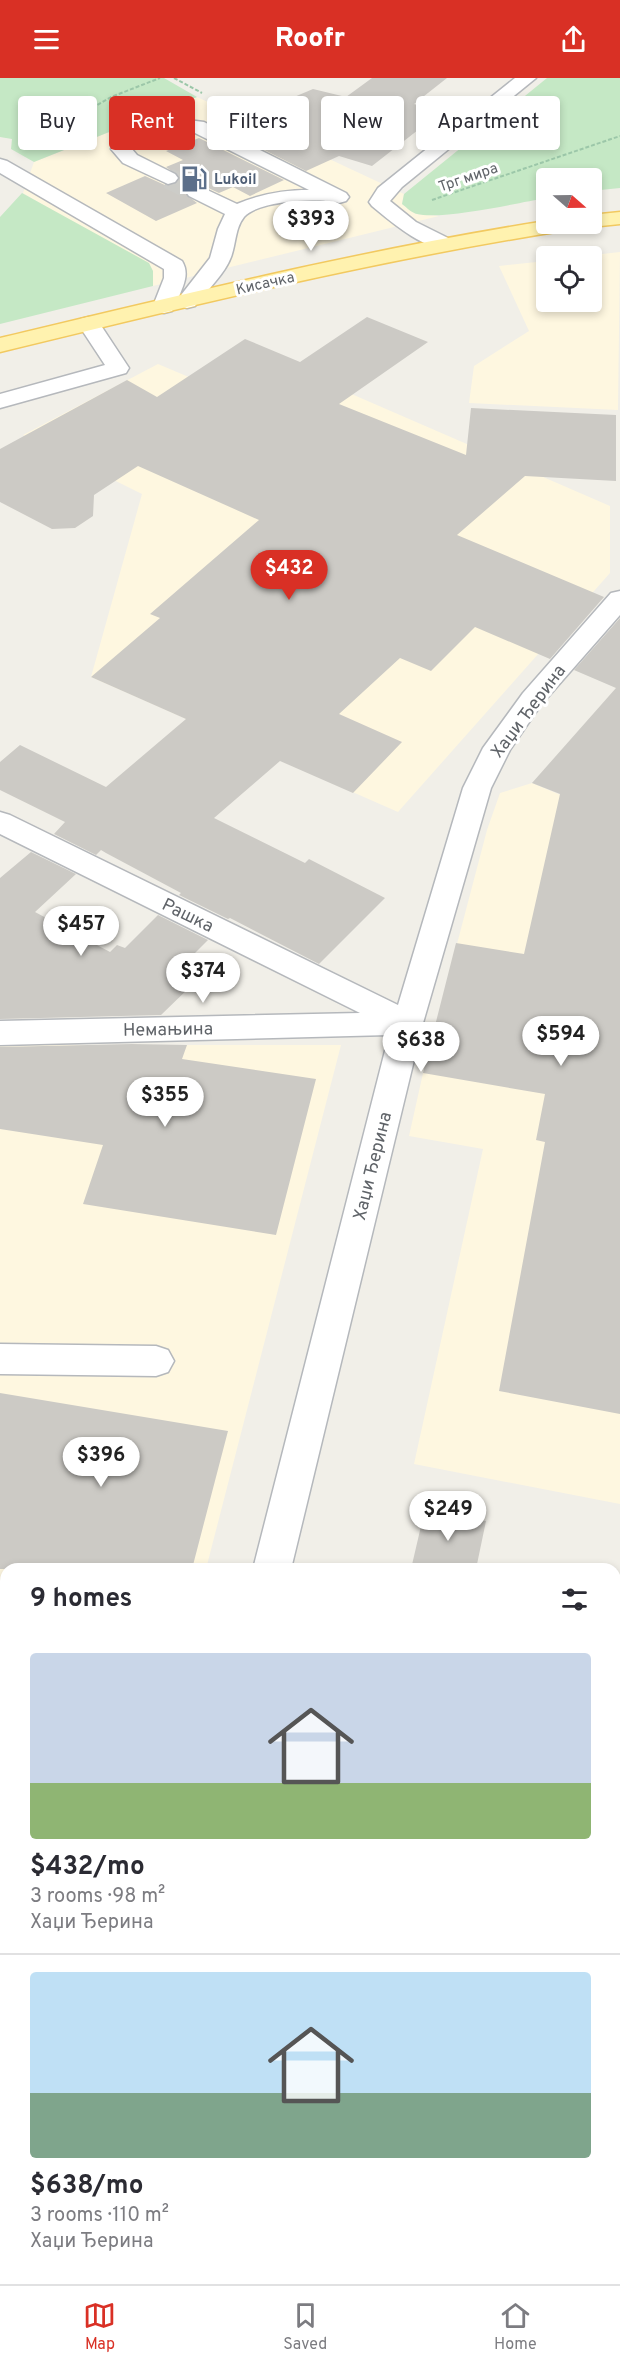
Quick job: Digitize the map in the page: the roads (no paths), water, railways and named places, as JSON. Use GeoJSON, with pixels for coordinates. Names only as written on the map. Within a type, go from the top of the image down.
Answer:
{"type":"FeatureCollection","features":[{"type":"Feature","properties":{"kind":"main road"},"geometry":{"type":"LineString","coordinates":[[602,220],[620,218]]}},
{"type":"Feature","properties":{"kind":"main road","name":"Кисачка"},"geometry":{"type":"LineString","coordinates":[[0,345],[445,244],[536,229]]}},
{"type":"Feature","properties":{"kind":"street"},"geometry":{"type":"LineString","coordinates":[[385,208],[385,192],[527,78]]}},
{"type":"Feature","properties":{"kind":"street"},"geometry":{"type":"LineString","coordinates":[[168,178],[126,156],[121,149],[124,138],[132,131],[152,124],[190,124],[339,197]]}},
{"type":"Feature","properties":{"kind":"street"},"geometry":{"type":"LineString","coordinates":[[0,165],[174,266],[175,278],[164,306]]}},
{"type":"Feature","properties":{"kind":"street"},"geometry":{"type":"LineString","coordinates":[[196,192],[237,212]]}},
{"type":"Feature","properties":{"kind":"street"},"geometry":{"type":"LineString","coordinates":[[187,301],[220,259],[228,228],[237,212],[262,201],[310,194],[339,197],[385,208],[409,226],[445,244]]}},
{"type":"Feature","properties":{"kind":"street"},"geometry":{"type":"LineString","coordinates":[[0,400],[118,368],[89,324]]}},
{"type":"Feature","properties":{"kind":"street","name":"Хаџи Ђерина"},"geometry":{"type":"LineString","coordinates":[[273,1563],[408,1023],[477,788],[496,748],[532,699],[620,599]]}},
{"type":"Feature","properties":{"kind":"street","name":"Рашка"},"geometry":{"type":"LineString","coordinates":[[0,822],[408,1023]]}},
{"type":"Feature","properties":{"kind":"street","name":"Немањина"},"geometry":{"type":"LineString","coordinates":[[0,1033],[408,1023]]}},
{"type":"Feature","properties":{"kind":"street"},"geometry":{"type":"LineString","coordinates":[[0,1359],[156,1361]]}},
{"type":"Feature","properties":{"kind":"tunnel"},"geometry":{"type":"LineString","coordinates":[[168,178],[196,192]]}},
{"type":"Feature","properties":{"kind":"place","name":"Lukoil"},"geometry":{"type":"Point","coordinates":[194,179]}}]}
